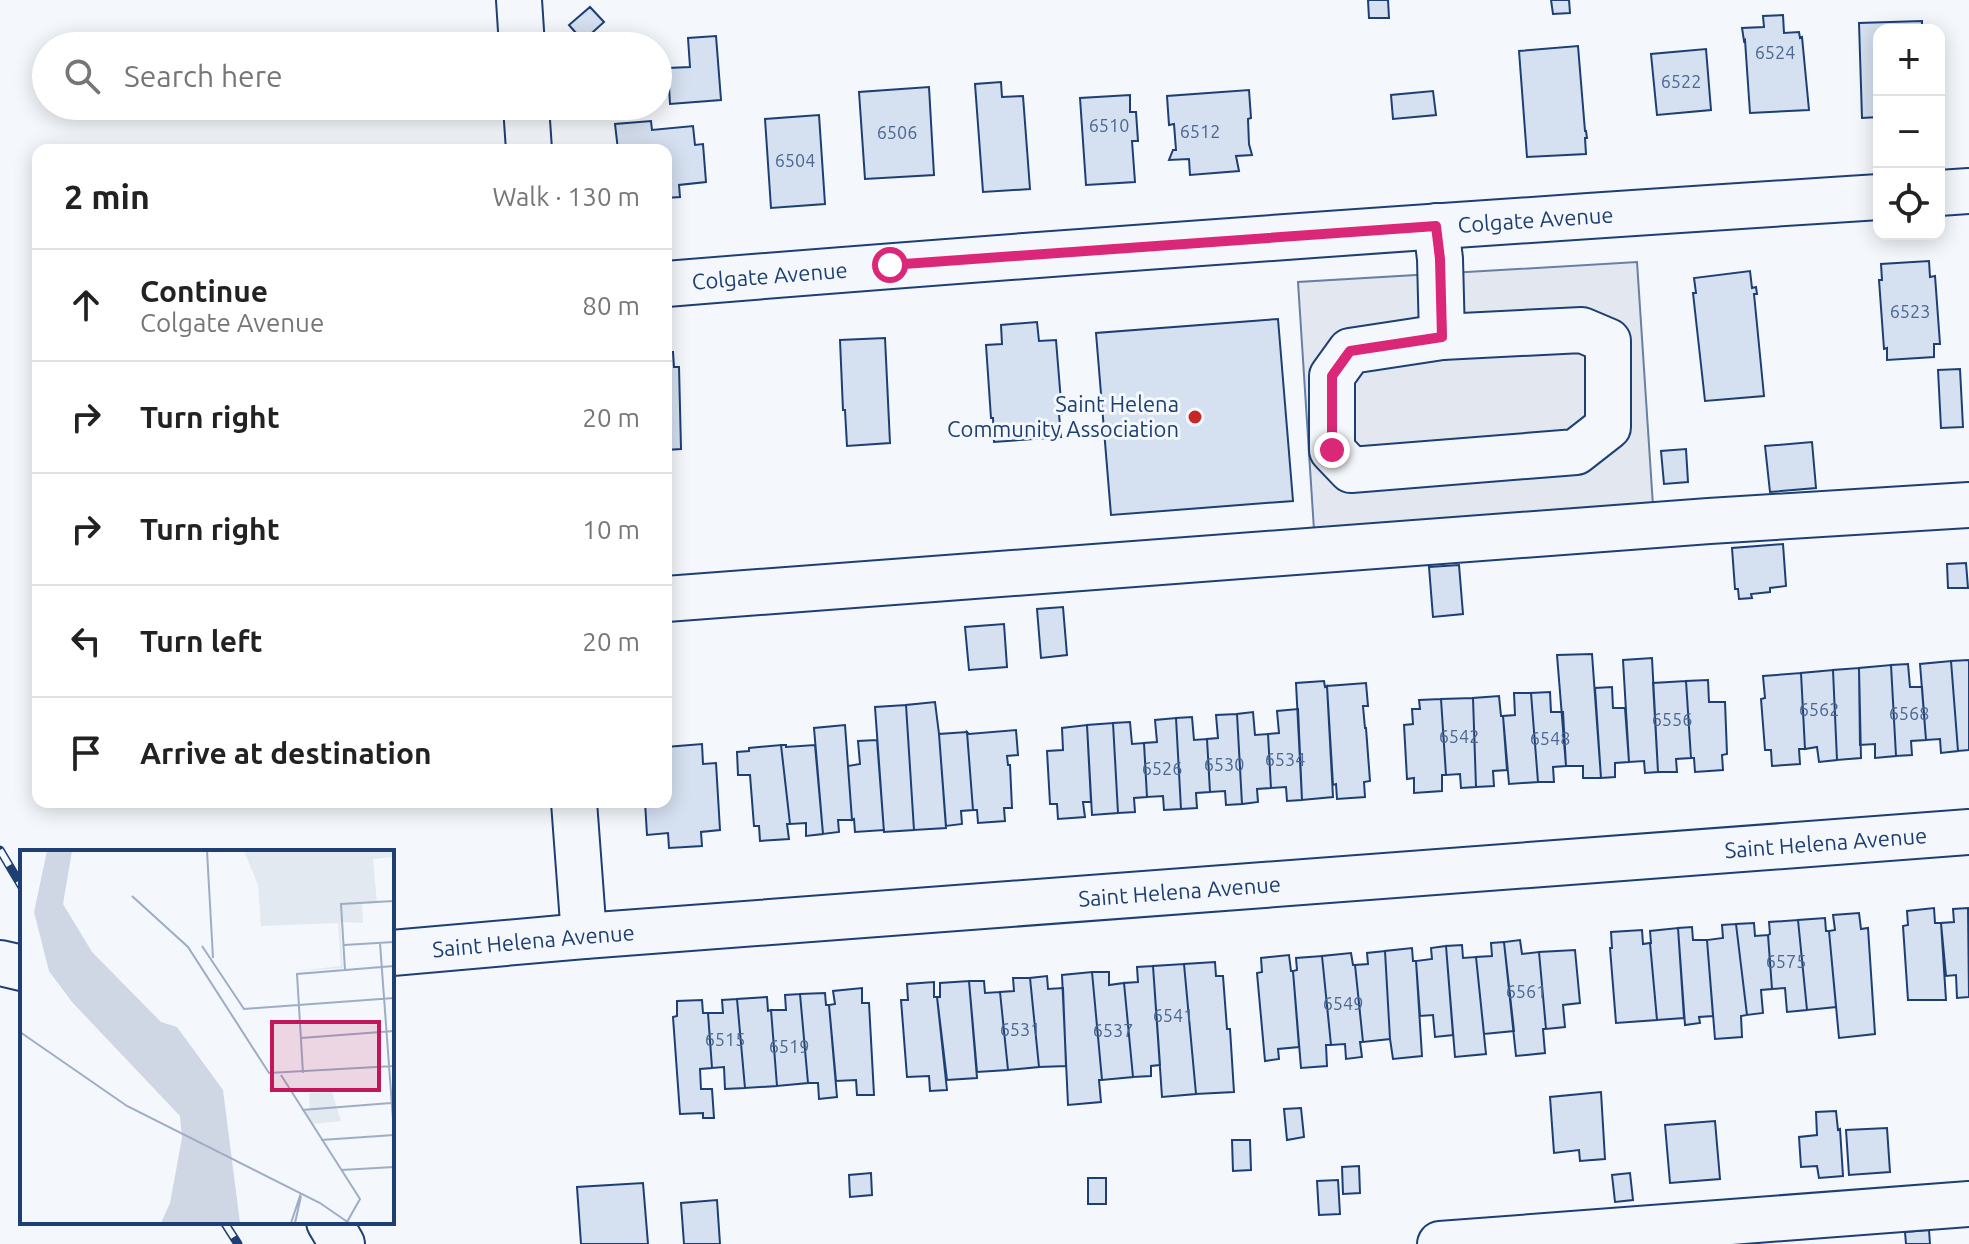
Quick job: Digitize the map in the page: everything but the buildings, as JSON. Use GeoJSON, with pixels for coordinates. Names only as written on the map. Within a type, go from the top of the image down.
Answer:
{"type":"FeatureCollection","features":[{"type":"Feature","properties":{"kind":"street"},"geometry":{"type":"LineString","coordinates":[[519,0],[521,32]]}},
{"type":"Feature","properties":{"kind":"street"},"geometry":{"type":"LineString","coordinates":[[527,120],[529,144]]}},
{"type":"Feature","properties":{"kind":"street"},"geometry":{"type":"LineString","coordinates":[[1945,193],[1969,191]]}},
{"type":"Feature","properties":{"kind":"street","name":"Colgate Avenue"},"geometry":{"type":"LineString","coordinates":[[672,284],[1436,226],[1873,197]]}},
{"type":"Feature","properties":{"kind":"street"},"geometry":{"type":"LineString","coordinates":[[1436,226],[1442,337]]}},
{"type":"Feature","properties":{"kind":"street"},"geometry":{"type":"LineString","coordinates":[[1582,330],[1608,341],[1608,427],[1576,452],[1351,470],[1332,450],[1332,376],[1350,351],[1442,337],[1582,330]]}},
{"type":"Feature","properties":{"kind":"street"},"geometry":{"type":"LineString","coordinates":[[672,599],[1709,521],[1969,505]]}},
{"type":"Feature","properties":{"kind":"street"},"geometry":{"type":"LineString","coordinates":[[574,808],[584,936]]}},
{"type":"Feature","properties":{"kind":"street","name":"Saint Helena Avenue"},"geometry":{"type":"LineString","coordinates":[[394,953],[1969,832]]}},
{"type":"Feature","properties":{"kind":"street"},"geometry":{"type":"LineString","coordinates":[[0,963],[20,968]]}},
{"type":"Feature","properties":{"kind":"street"},"geometry":{"type":"LineString","coordinates":[[1440,1244],[1969,1204]]}},
{"type":"Feature","properties":{"kind":"street"},"geometry":{"type":"LineString","coordinates":[[330,1224],[342,1244]]}},
{"type":"Feature","properties":{"kind":"shaded area"},"geometry":{"type":"Polygon","coordinates":[[[1637,262],[1653,506],[1314,530],[1298,282],[1637,262]]]}},
{"type":"Feature","properties":{"kind":"railway"},"geometry":{"type":"LineString","coordinates":[[0,850],[20,884]]}},
{"type":"Feature","properties":{"kind":"railway"},"geometry":{"type":"LineString","coordinates":[[225,1224],[238,1244]]}},
{"type":"Feature","properties":{"kind":"place","name":"Saint Helena Community Association"},"geometry":{"type":"Point","coordinates":[1195,417]}},
{"type":"Feature","properties":{"kind":"route"},"geometry":{"type":"LineString","coordinates":[[890,265],[1436,226],[1442,337],[1350,351],[1332,376],[1332,450]]}}]}
